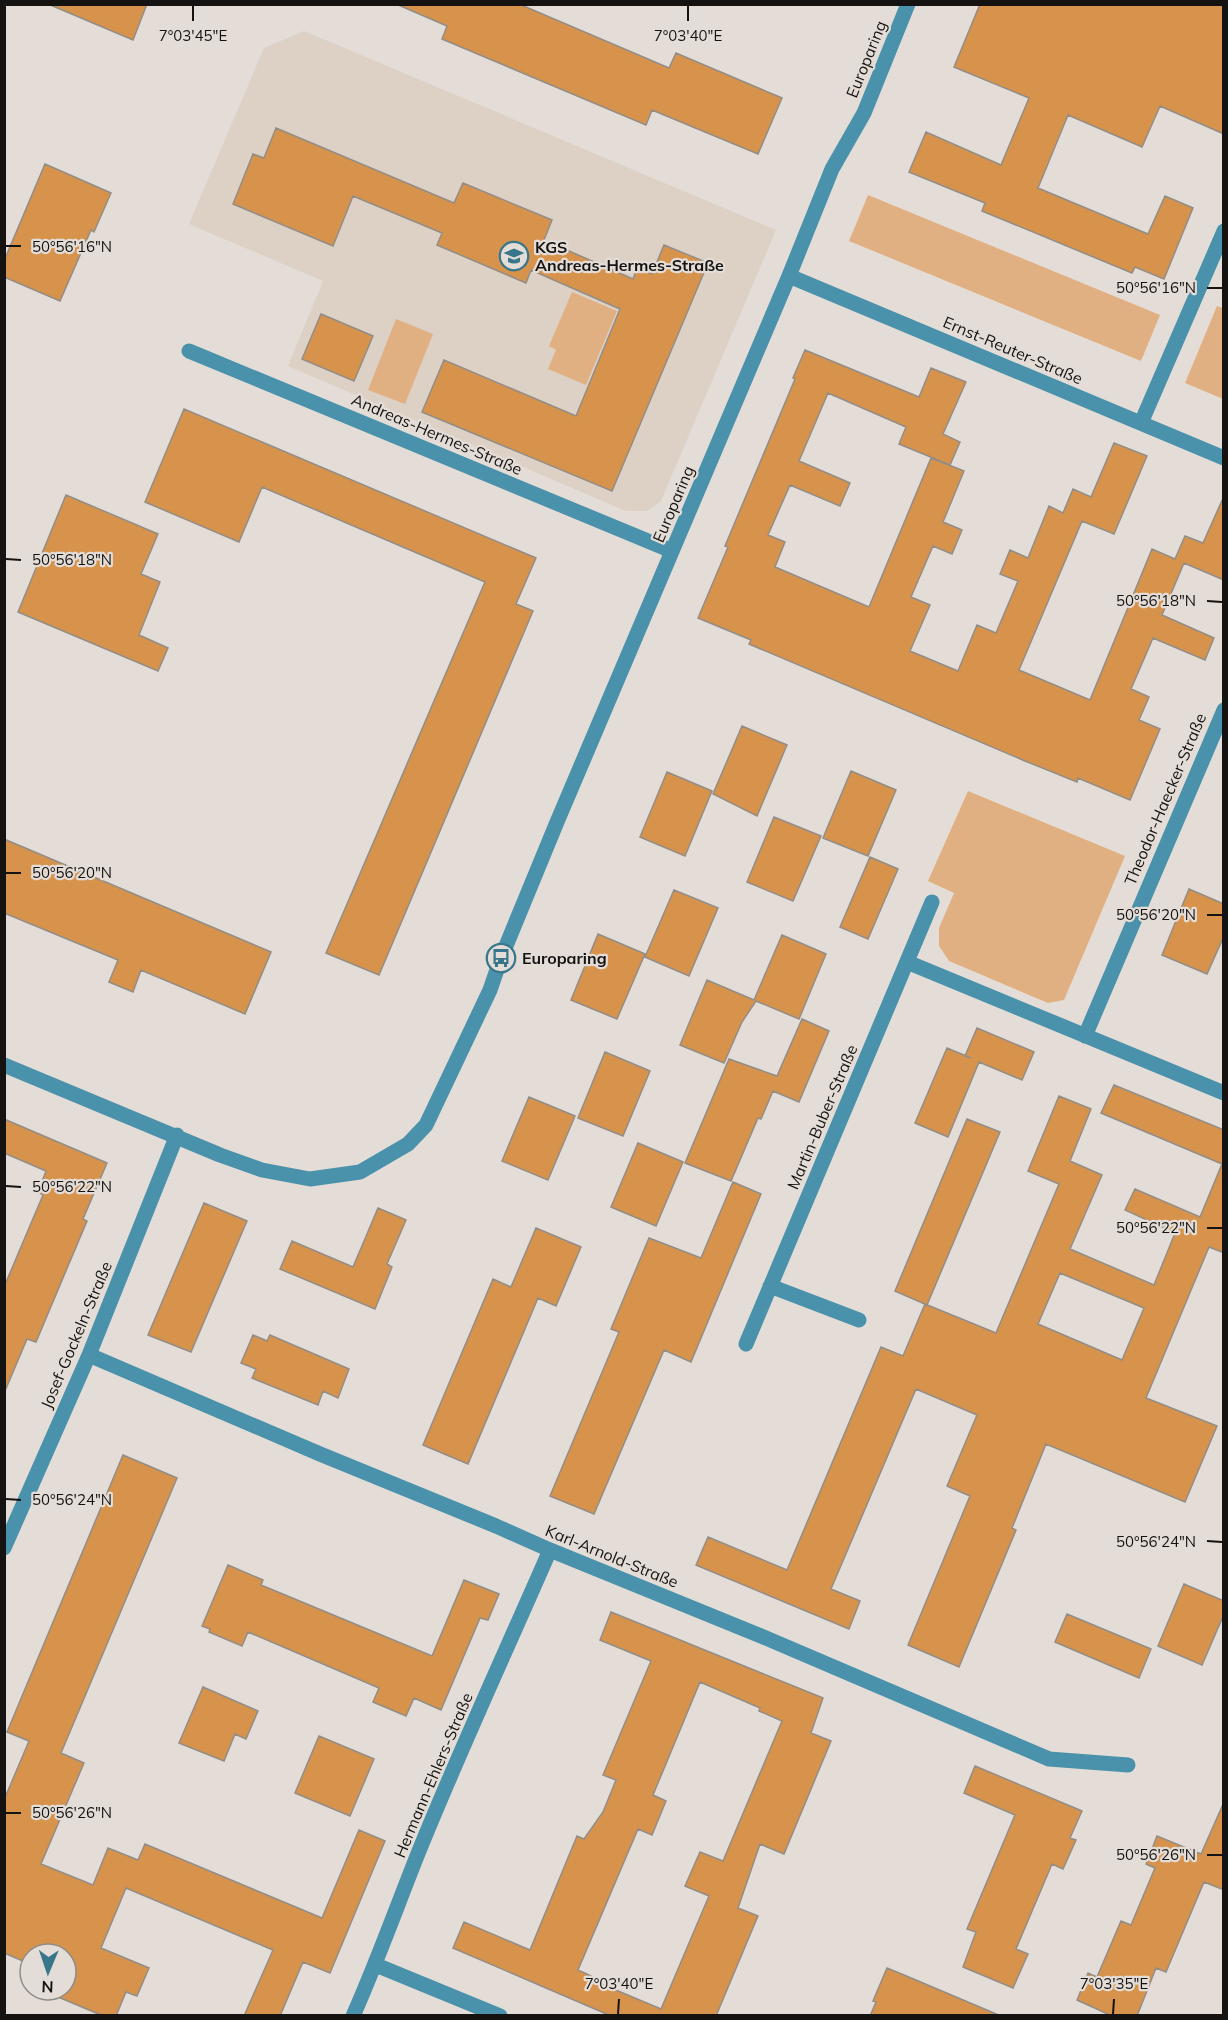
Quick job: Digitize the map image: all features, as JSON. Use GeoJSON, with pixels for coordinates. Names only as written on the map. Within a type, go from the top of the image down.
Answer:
{"type":"FeatureCollection","features":[{"type":"Feature","properties":{"kind":"street","name":"Europaring"},"geometry":{"type":"LineString","coordinates":[[4,1065],[177,1135],[220,1155],[262,1170],[310,1179],[360,1172],[408,1144],[426,1125],[490,990],[501,958],[832,170],[864,113],[908,4]]}},
{"type":"Feature","properties":{"kind":"street"},"geometry":{"type":"LineString","coordinates":[[1141,423],[1224,231]]}},
{"type":"Feature","properties":{"kind":"street","name":"Ernst-Reuter-Straße"},"geometry":{"type":"LineString","coordinates":[[789,276],[1224,458]]}},
{"type":"Feature","properties":{"kind":"street","name":"Andreas-Hermes-Straße"},"geometry":{"type":"LineString","coordinates":[[189,351],[672,551]]}},
{"type":"Feature","properties":{"kind":"street","name":"Theodor-Haecker-Straße"},"geometry":{"type":"LineString","coordinates":[[1085,1036],[1224,710]]}},
{"type":"Feature","properties":{"kind":"street","name":"Martin-Buber-Straße"},"geometry":{"type":"LineString","coordinates":[[746,1344],[932,902]]}},
{"type":"Feature","properties":{"kind":"street"},"geometry":{"type":"LineString","coordinates":[[906,962],[1224,1093]]}},
{"type":"Feature","properties":{"kind":"street","name":"Josef-Gockeln-Straße"},"geometry":{"type":"LineString","coordinates":[[4,1548],[89,1355],[177,1135]]}},
{"type":"Feature","properties":{"kind":"street"},"geometry":{"type":"LineString","coordinates":[[770,1286],[859,1320]]}},
{"type":"Feature","properties":{"kind":"street","name":"Karl-Arnold-Straße"},"geometry":{"type":"LineString","coordinates":[[89,1355],[1049,1759],[1128,1765]]}},
{"type":"Feature","properties":{"kind":"street","name":"Hermann-Ehlers-Straße"},"geometry":{"type":"LineString","coordinates":[[353,2016],[376,1965],[419,1852],[550,1550]]}},
{"type":"Feature","properties":{"kind":"street"},"geometry":{"type":"LineString","coordinates":[[376,1965],[500,2016]]}},
{"type":"Feature","properties":{"kind":"shaded area","name":"KGS Andreas-Hermes-Straße"},"geometry":{"type":"Polygon","coordinates":[[[304,31],[776,230],[661,501],[647,511],[626,511],[288,366],[323,281],[189,224],[264,48],[304,31]]]}},
{"type":"Feature","properties":{"kind":"shaded area"},"geometry":{"type":"Polygon","coordinates":[[[868,195],[1160,315],[1141,361],[849,241],[868,195]]]}},
{"type":"Feature","properties":{"kind":"shaded area"},"geometry":{"type":"Polygon","coordinates":[[[572,292],[617,311],[586,385],[548,369],[556,350],[549,346],[572,292]]]}},
{"type":"Feature","properties":{"kind":"shaded area"},"geometry":{"type":"Polygon","coordinates":[[[1217,306],[1223,308],[1223,399],[1185,383],[1217,306]]]}},
{"type":"Feature","properties":{"kind":"shaded area"},"geometry":{"type":"Polygon","coordinates":[[[396,319],[433,334],[405,404],[368,390],[396,319]]]}},
{"type":"Feature","properties":{"kind":"shaded area"},"geometry":{"type":"Polygon","coordinates":[[[968,791],[1125,856],[1064,1000],[1048,1003],[949,961],[939,946],[939,928],[954,893],[928,881],[968,791]]]}},
{"type":"Feature","properties":{"kind":"building"},"geometry":{"type":"Polygon","coordinates":[[[48,4],[147,4],[133,40],[48,4]]]}},
{"type":"Feature","properties":{"kind":"building"},"geometry":{"type":"Polygon","coordinates":[[[396,4],[519,4],[669,68],[676,53],[782,98],[758,154],[652,110],[646,125],[442,39],[447,26],[396,4]]]}},
{"type":"Feature","properties":{"kind":"building"},"geometry":{"type":"Polygon","coordinates":[[[980,4],[1224,4],[1224,134],[1160,106],[1142,147],[1068,115],[1038,188],[1148,234],[1165,196],[1193,208],[1164,279],[1135,267],[1132,273],[982,211],[985,203],[909,172],[926,132],[1001,165],[1029,98],[954,67],[980,4]]]}},
{"type":"Feature","properties":{"kind":"building"},"geometry":{"type":"Polygon","coordinates":[[[276,128],[454,203],[463,183],[552,220],[544,240],[633,279],[637,268],[652,274],[664,245],[708,263],[612,491],[422,412],[444,360],[576,416],[620,309],[531,270],[526,283],[437,245],[442,233],[353,196],[333,246],[233,204],[253,154],[264,158],[276,128]]]}},
{"type":"Feature","properties":{"kind":"building"},"geometry":{"type":"Polygon","coordinates":[[[45,164],[111,193],[94,232],[91,230],[60,301],[4,277],[4,261],[45,164]]]}},
{"type":"Feature","properties":{"kind":"building"},"geometry":{"type":"Polygon","coordinates":[[[321,314],[373,336],[354,381],[302,359],[321,314]]]}},
{"type":"Feature","properties":{"kind":"building"},"geometry":{"type":"Polygon","coordinates":[[[805,350],[919,397],[931,368],[966,382],[943,434],[960,442],[950,465],[899,444],[906,427],[828,393],[799,461],[850,483],[840,506],[790,485],[768,535],[785,542],[775,567],[869,607],[931,458],[964,471],[943,522],[962,530],[952,554],[933,546],[911,597],[930,605],[910,651],[958,671],[977,625],[996,633],[1018,581],[1000,574],[1010,550],[1028,558],[1049,506],[1063,513],[1073,489],[1091,497],[1114,443],[1147,456],[1114,534],[1082,521],[1019,670],[1090,700],[1152,549],[1175,559],[1185,536],[1203,543],[1224,496],[1224,580],[1184,563],[1162,615],[1214,638],[1205,660],[1153,638],[1131,689],[1149,697],[1139,720],[1160,729],[1130,800],[1078,778],[1077,782],[1025,761],[749,644],[751,640],[698,618],[805,350]]]}},
{"type":"Feature","properties":{"kind":"building"},"geometry":{"type":"Polygon","coordinates":[[[184,409],[536,558],[516,604],[533,611],[379,975],[326,953],[485,582],[262,487],[239,542],[145,502],[184,409]]]}},
{"type":"Feature","properties":{"kind":"building"},"geometry":{"type":"Polygon","coordinates":[[[66,495],[158,534],[141,574],[160,582],[139,635],[168,648],[158,671],[18,612],[66,495]]]}},
{"type":"Feature","properties":{"kind":"building"},"geometry":{"type":"Polygon","coordinates":[[[742,726],[787,745],[757,816],[713,794],[742,726]]]}},
{"type":"Feature","properties":{"kind":"building"},"geometry":{"type":"Polygon","coordinates":[[[851,771],[896,790],[868,856],[823,838],[851,771]]]}},
{"type":"Feature","properties":{"kind":"building"},"geometry":{"type":"Polygon","coordinates":[[[667,772],[712,791],[685,856],[640,837],[667,772]]]}},
{"type":"Feature","properties":{"kind":"building"},"geometry":{"type":"Polygon","coordinates":[[[774,817],[821,836],[793,901],[747,882],[774,817]]]}},
{"type":"Feature","properties":{"kind":"building"},"geometry":{"type":"Polygon","coordinates":[[[4,839],[271,952],[245,1014],[141,970],[133,992],[109,982],[118,960],[4,913],[4,839]]]}},
{"type":"Feature","properties":{"kind":"building"},"geometry":{"type":"Polygon","coordinates":[[[870,857],[898,869],[868,939],[840,927],[870,857]]]}},
{"type":"Feature","properties":{"kind":"building"},"geometry":{"type":"Polygon","coordinates":[[[1189,889],[1224,904],[1224,936],[1207,974],[1162,955],[1189,889]]]}},
{"type":"Feature","properties":{"kind":"building"},"geometry":{"type":"Polygon","coordinates":[[[674,890],[718,908],[689,976],[645,957],[674,890]]]}},
{"type":"Feature","properties":{"kind":"building"},"geometry":{"type":"Polygon","coordinates":[[[598,934],[645,954],[617,1019],[571,1000],[598,934]]]}},
{"type":"Feature","properties":{"kind":"building"},"geometry":{"type":"Polygon","coordinates":[[[782,935],[826,954],[799,1019],[756,1001],[742,1022],[724,1063],[680,1045],[707,980],[754,1000],[782,935]]]}},
{"type":"Feature","properties":{"kind":"building"},"geometry":{"type":"Polygon","coordinates":[[[802,1019],[829,1031],[799,1102],[773,1091],[761,1119],[758,1118],[731,1181],[685,1163],[729,1059],[777,1076],[802,1019]]]}},
{"type":"Feature","properties":{"kind":"building"},"geometry":{"type":"Polygon","coordinates":[[[977,1028],[1034,1052],[1022,1080],[979,1062],[948,1137],[915,1123],[947,1048],[965,1056],[977,1028]]]}},
{"type":"Feature","properties":{"kind":"building"},"geometry":{"type":"Polygon","coordinates":[[[605,1052],[650,1071],[623,1136],[578,1118],[605,1052]]]}},
{"type":"Feature","properties":{"kind":"building"},"geometry":{"type":"Polygon","coordinates":[[[1114,1085],[1224,1130],[1224,1253],[1209,1247],[1146,1398],[1217,1426],[1185,1502],[1046,1444],[1012,1528],[1016,1530],[959,1667],[908,1645],[970,1496],[947,1486],[977,1415],[916,1389],[831,1589],[860,1601],[849,1629],[696,1565],[708,1537],[787,1570],[881,1347],[903,1356],[925,1304],[996,1333],[1059,1184],[1028,1171],[1059,1096],[1091,1109],[1070,1161],[1102,1175],[1070,1249],[1154,1285],[1175,1233],[1125,1210],[1135,1189],[1200,1217],[1222,1164],[1101,1113],[1114,1085]],[[1060,1273],[1038,1324],[1122,1360],[1144,1308],[1060,1273]]]}},
{"type":"Feature","properties":{"kind":"building"},"geometry":{"type":"Polygon","coordinates":[[[529,1097],[575,1116],[548,1180],[502,1161],[529,1097]]]}},
{"type":"Feature","properties":{"kind":"building"},"geometry":{"type":"Polygon","coordinates":[[[4,1119],[107,1163],[83,1219],[87,1221],[36,1342],[27,1339],[5,1391],[4,1287],[43,1195],[38,1192],[46,1171],[4,1153],[4,1119]]]}},
{"type":"Feature","properties":{"kind":"building"},"geometry":{"type":"Polygon","coordinates":[[[967,1119],[1000,1132],[927,1305],[895,1291],[967,1119]]]}},
{"type":"Feature","properties":{"kind":"building"},"geometry":{"type":"Polygon","coordinates":[[[638,1143],[683,1162],[656,1226],[611,1207],[638,1143]]]}},
{"type":"Feature","properties":{"kind":"building"},"geometry":{"type":"Polygon","coordinates":[[[733,1182],[761,1194],[691,1362],[664,1350],[594,1514],[550,1496],[619,1332],[611,1329],[649,1238],[701,1258],[733,1182]]]}},
{"type":"Feature","properties":{"kind":"building"},"geometry":{"type":"Polygon","coordinates":[[[204,1203],[247,1221],[191,1352],[148,1335],[204,1203]]]}},
{"type":"Feature","properties":{"kind":"building"},"geometry":{"type":"Polygon","coordinates":[[[378,1208],[406,1220],[387,1264],[392,1267],[375,1309],[280,1269],[292,1241],[353,1267],[378,1208]]]}},
{"type":"Feature","properties":{"kind":"building"},"geometry":{"type":"Polygon","coordinates":[[[536,1228],[581,1247],[556,1306],[538,1298],[468,1464],[423,1445],[493,1279],[511,1287],[536,1228]]]}},
{"type":"Feature","properties":{"kind":"building"},"geometry":{"type":"Polygon","coordinates":[[[253,1335],[267,1341],[270,1335],[349,1369],[338,1398],[323,1391],[318,1405],[252,1378],[256,1369],[241,1363],[253,1335]]]}},
{"type":"Feature","properties":{"kind":"building"},"geometry":{"type":"Polygon","coordinates":[[[123,1455],[177,1478],[61,1753],[84,1763],[41,1864],[93,1885],[108,1848],[138,1860],[145,1844],[322,1918],[359,1830],[385,1841],[330,1973],[303,1962],[280,2016],[244,2016],[273,1950],[126,1888],[101,1948],[149,1968],[137,1996],[126,1992],[116,2016],[103,2016],[70,2002],[78,2002],[78,1942],[18,1942],[18,1959],[4,1953],[4,1800],[29,1741],[7,1732],[123,1455]]]}},
{"type":"Feature","properties":{"kind":"building"},"geometry":{"type":"Polygon","coordinates":[[[228,1565],[263,1580],[261,1585],[432,1656],[464,1580],[499,1594],[488,1620],[480,1618],[441,1710],[414,1698],[406,1716],[373,1702],[379,1688],[281,1646],[248,1632],[242,1646],[209,1632],[210,1629],[202,1626],[228,1565]]]}},
{"type":"Feature","properties":{"kind":"building"},"geometry":{"type":"Polygon","coordinates":[[[1184,1584],[1224,1601],[1224,1614],[1202,1665],[1158,1646],[1184,1584]]]}},
{"type":"Feature","properties":{"kind":"building"},"geometry":{"type":"Polygon","coordinates":[[[611,1612],[823,1698],[811,1733],[831,1741],[784,1854],[760,1844],[738,1908],[758,1916],[716,2016],[611,2016],[453,1948],[464,1922],[530,1950],[577,1836],[584,1839],[603,1812],[616,1780],[603,1775],[651,1661],[600,1640],[611,1612]],[[700,1682],[653,1795],[666,1801],[652,1835],[638,1829],[578,1970],[593,1977],[592,1980],[661,2009],[709,1896],[685,1886],[700,1852],[723,1861],[782,1721],[759,1711],[760,1708],[700,1682]]]}},
{"type":"Feature","properties":{"kind":"building"},"geometry":{"type":"Polygon","coordinates":[[[1067,1614],[1151,1649],[1139,1678],[1055,1642],[1067,1614]]]}},
{"type":"Feature","properties":{"kind":"building"},"geometry":{"type":"Polygon","coordinates":[[[203,1687],[258,1711],[246,1739],[235,1734],[224,1761],[179,1743],[203,1687]]]}},
{"type":"Feature","properties":{"kind":"building"},"geometry":{"type":"Polygon","coordinates":[[[319,1736],[374,1759],[350,1816],[295,1793],[319,1736]]]}},
{"type":"Feature","properties":{"kind":"building"},"geometry":{"type":"Polygon","coordinates":[[[975,1766],[1082,1811],[1070,1838],[1076,1840],[1063,1869],[1052,1864],[1016,1949],[1028,1954],[1013,1988],[963,1967],[976,1932],[967,1929],[1015,1815],[964,1793],[975,1766]]]}},
{"type":"Feature","properties":{"kind":"building"},"geometry":{"type":"Polygon","coordinates":[[[1224,1802],[1224,1890],[1204,1882],[1166,1972],[1156,1968],[1137,2016],[1112,2016],[1077,2000],[1088,1973],[1097,1977],[1121,1921],[1131,1925],[1155,1868],[1146,1864],[1157,1836],[1201,1854],[1224,1802]]]}},
{"type":"Feature","properties":{"kind":"building"},"geometry":{"type":"Polygon","coordinates":[[[887,1968],[1001,2016],[870,2016],[876,2002],[873,2001],[887,1968]]]}},
{"type":"Feature","properties":{"kind":"place","name":"KGS Andreas-Hermes-Straße"},"geometry":{"type":"Point","coordinates":[514,256]}},
{"type":"Feature","properties":{"kind":"place","name":"Europaring"},"geometry":{"type":"Point","coordinates":[501,958]}}]}
